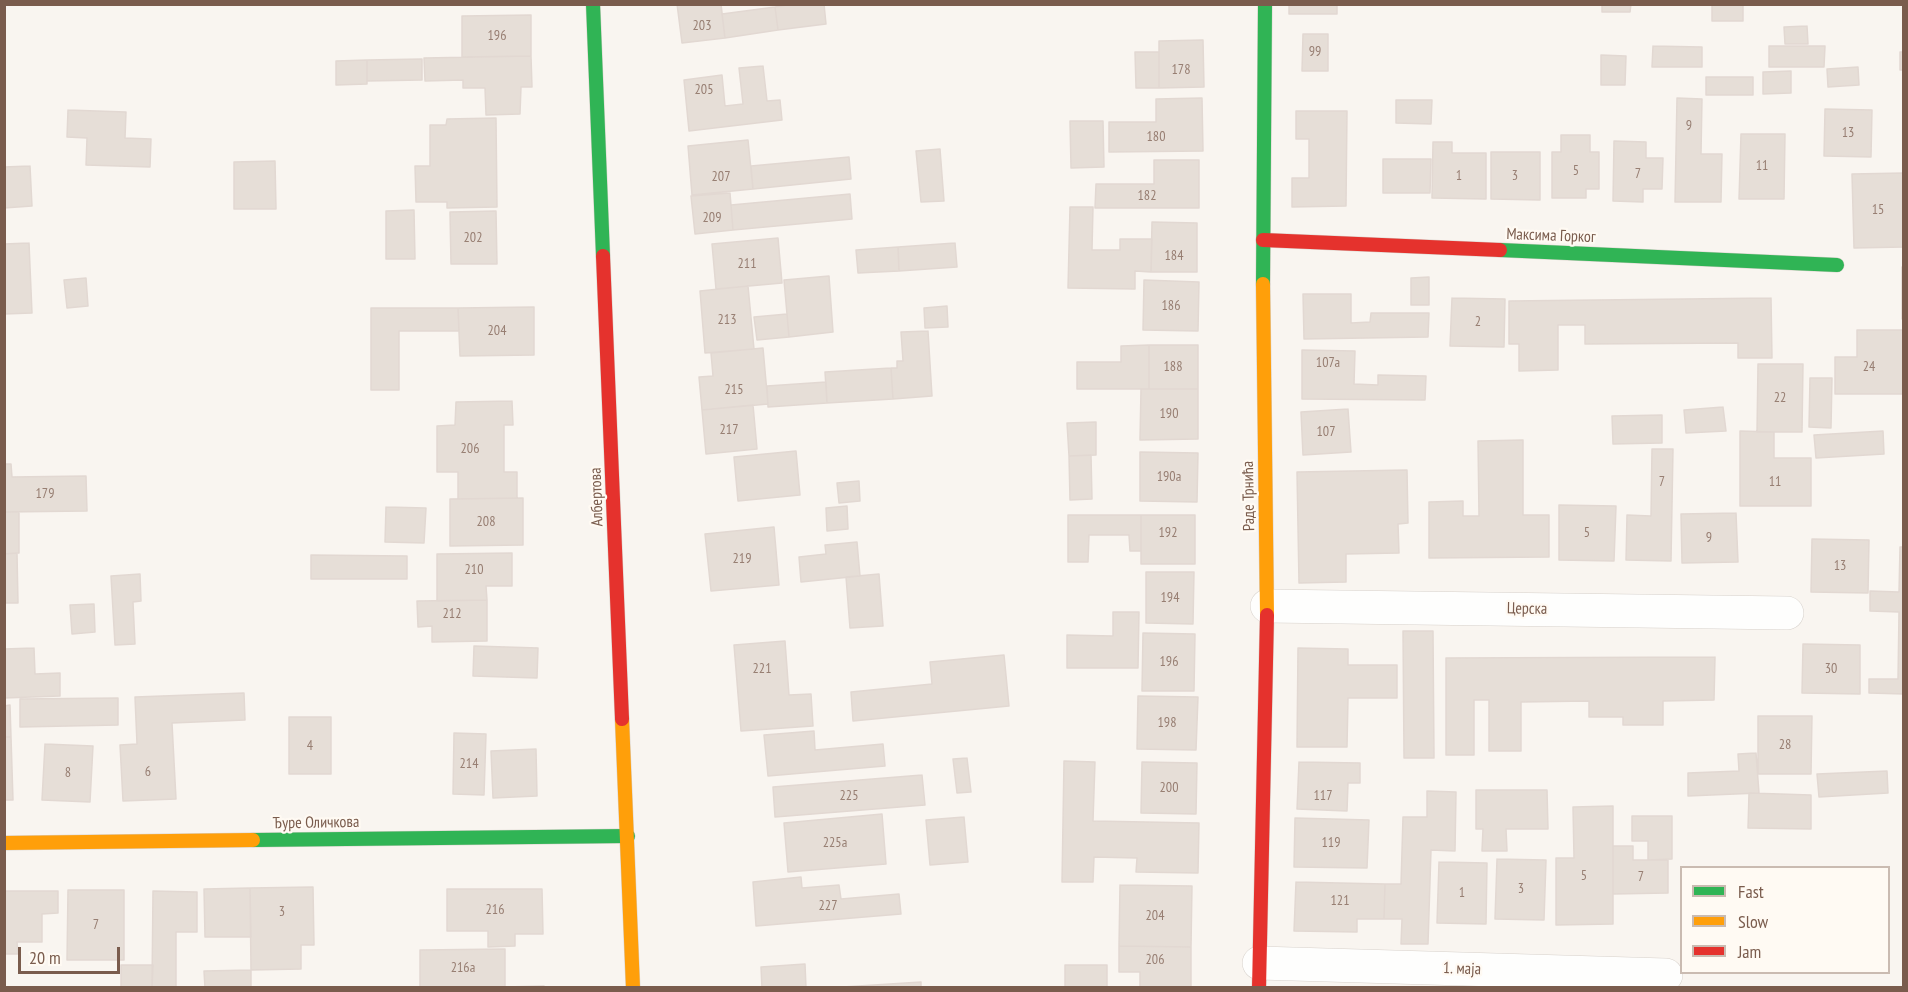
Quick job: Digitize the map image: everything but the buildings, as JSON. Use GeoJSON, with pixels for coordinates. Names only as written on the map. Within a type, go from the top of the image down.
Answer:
{"type":"FeatureCollection","features":[{"type":"Feature","properties":{"kind":"street","name":"Албертова"},"geometry":{"type":"LineString","coordinates":[[593,4],[633,987]]}},
{"type":"Feature","properties":{"kind":"street","name":"Раде Трнића"},"geometry":{"type":"LineString","coordinates":[[1259,975],[1267,606],[1263,240],[1265,4]]}},
{"type":"Feature","properties":{"kind":"street","name":"Максима Горког"},"geometry":{"type":"LineString","coordinates":[[1263,240],[1837,265]]}},
{"type":"Feature","properties":{"kind":"street","name":"Церска"},"geometry":{"type":"LineString","coordinates":[[1267,606],[1787,613]]}},
{"type":"Feature","properties":{"kind":"street","name":"Ђуре Оличкова"},"geometry":{"type":"LineString","coordinates":[[4,843],[628,836]]}},
{"type":"Feature","properties":{"kind":"street","name":"1. маја"},"geometry":{"type":"LineString","coordinates":[[1259,975],[1666,975]]}},
{"type":"Feature","properties":{"kind":"traffic: fast"},"geometry":{"type":"LineString","coordinates":[[593,4],[603,256]]}},
{"type":"Feature","properties":{"kind":"traffic: fast"},"geometry":{"type":"LineString","coordinates":[[1263,284],[1265,4]]}},
{"type":"Feature","properties":{"kind":"traffic: fast"},"geometry":{"type":"LineString","coordinates":[[1500,250],[1837,265]]}},
{"type":"Feature","properties":{"kind":"traffic: fast"},"geometry":{"type":"LineString","coordinates":[[253,840],[628,836]]}},
{"type":"Feature","properties":{"kind":"traffic: slow"},"geometry":{"type":"LineString","coordinates":[[1263,284],[1267,615]]}},
{"type":"Feature","properties":{"kind":"traffic: slow"},"geometry":{"type":"LineString","coordinates":[[622,719],[633,988]]}},
{"type":"Feature","properties":{"kind":"traffic: slow"},"geometry":{"type":"LineString","coordinates":[[4,843],[253,840]]}},
{"type":"Feature","properties":{"kind":"traffic: jam"},"geometry":{"type":"LineString","coordinates":[[1263,240],[1500,250]]}},
{"type":"Feature","properties":{"kind":"traffic: jam"},"geometry":{"type":"LineString","coordinates":[[603,256],[622,719]]}},
{"type":"Feature","properties":{"kind":"traffic: jam"},"geometry":{"type":"LineString","coordinates":[[1259,988],[1267,615]]}}]}
